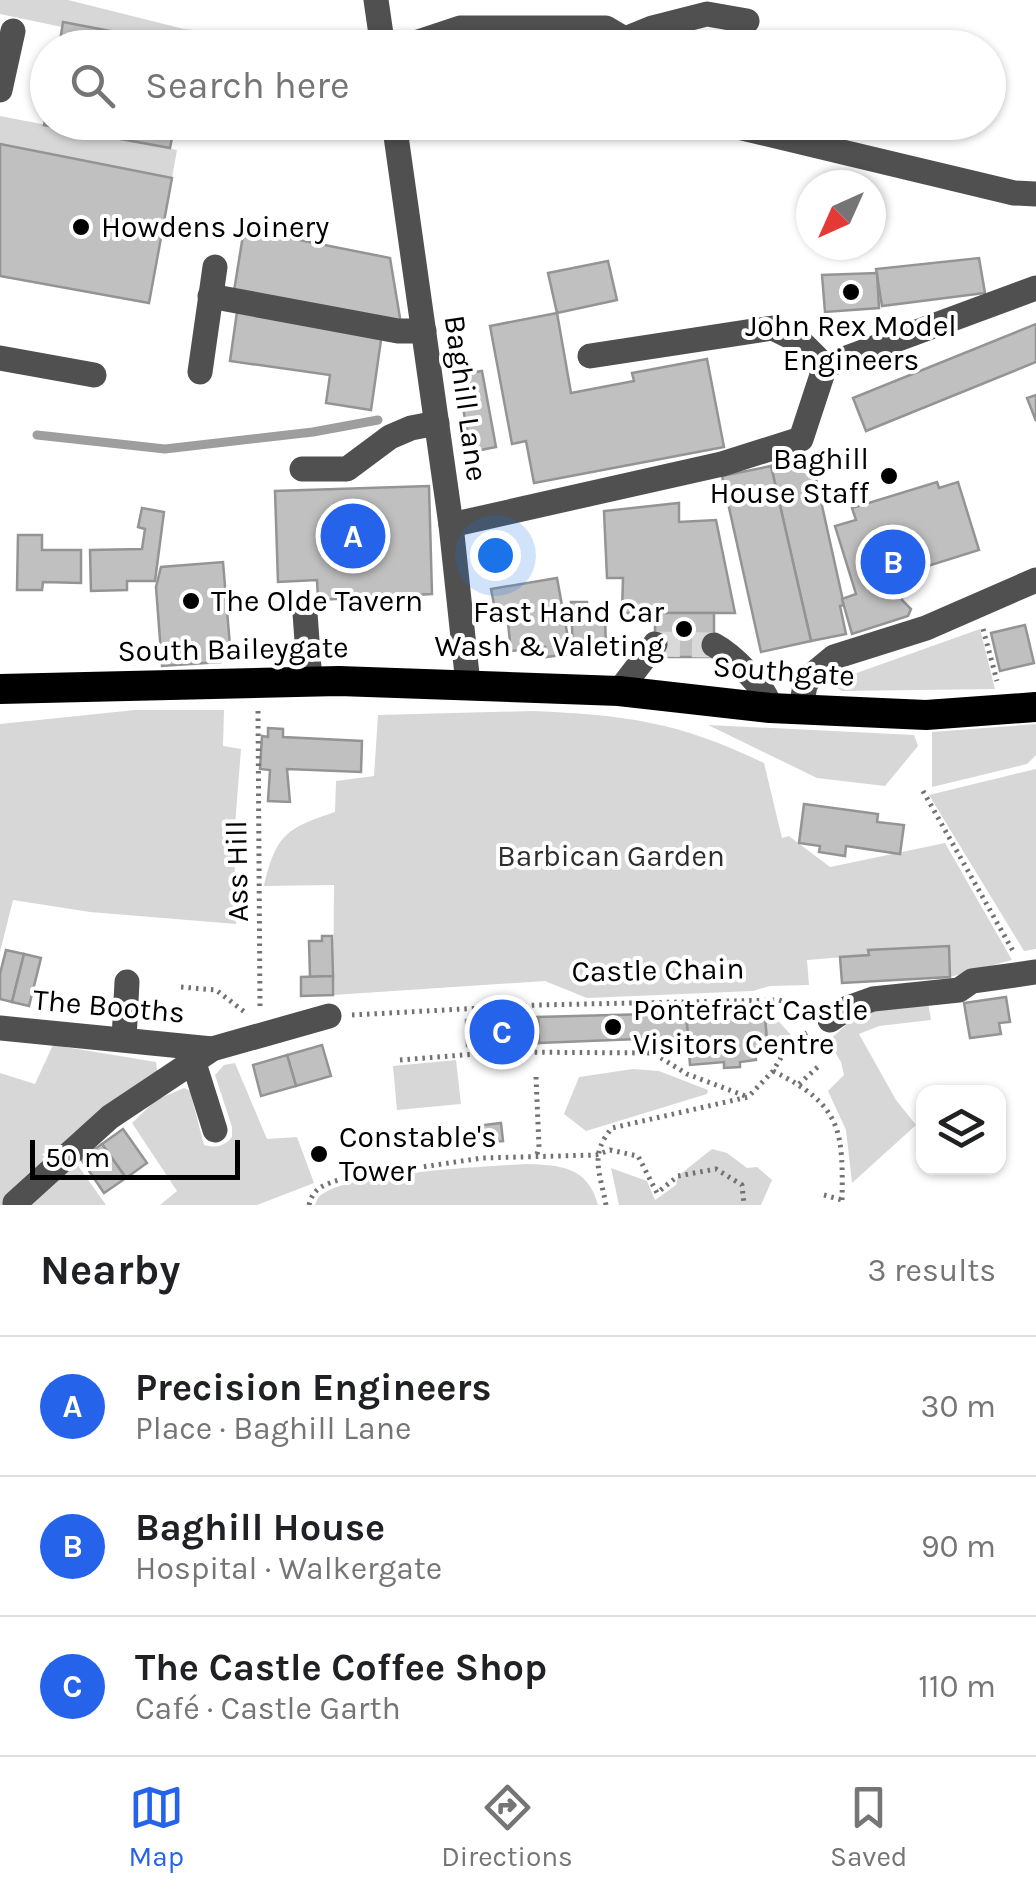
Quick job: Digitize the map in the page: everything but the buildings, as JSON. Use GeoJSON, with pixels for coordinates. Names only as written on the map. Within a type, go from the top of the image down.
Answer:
{"type":"FeatureCollection","features":[{"type":"Feature","properties":{"kind":"highway","name":"South Baileygate"},"geometry":{"type":"LineString","coordinates":[[0,689],[310,682],[468,684]]}},
{"type":"Feature","properties":{"kind":"highway","name":"Southgate"},"geometry":{"type":"LineString","coordinates":[[468,684],[619,691],[801,710],[944,715],[1036,707]]}},
{"type":"Feature","properties":{"kind":"street"},"geometry":{"type":"LineString","coordinates":[[376,0],[380,30]]}},
{"type":"Feature","properties":{"kind":"street"},"geometry":{"type":"LineString","coordinates":[[649,30],[707,14],[747,21]]}},
{"type":"Feature","properties":{"kind":"street"},"geometry":{"type":"LineString","coordinates":[[454,30],[610,30]]}},
{"type":"Feature","properties":{"kind":"street"},"geometry":{"type":"LineString","coordinates":[[0,90],[13,31]]}},
{"type":"Feature","properties":{"kind":"street","name":"Baghill Lane"},"geometry":{"type":"LineString","coordinates":[[397,140],[451,524],[468,684]]}},
{"type":"Feature","properties":{"kind":"street"},"geometry":{"type":"LineString","coordinates":[[792,140],[1014,193],[1036,194]]}},
{"type":"Feature","properties":{"kind":"street"},"geometry":{"type":"LineString","coordinates":[[200,372],[214,267]]}},
{"type":"Feature","properties":{"kind":"street"},"geometry":{"type":"LineString","coordinates":[[825,366],[1036,288]]}},
{"type":"Feature","properties":{"kind":"street"},"geometry":{"type":"LineString","coordinates":[[210,296],[398,331],[424,331]]}},
{"type":"Feature","properties":{"kind":"street"},"geometry":{"type":"LineString","coordinates":[[590,356],[773,328],[801,342],[825,366]]}},
{"type":"Feature","properties":{"kind":"street"},"geometry":{"type":"LineString","coordinates":[[0,358],[94,375]]}},
{"type":"Feature","properties":{"kind":"street"},"geometry":{"type":"LineString","coordinates":[[451,524],[722,464],[801,439],[825,366]]}},
{"type":"Feature","properties":{"kind":"street"},"geometry":{"type":"LineString","coordinates":[[302,469],[347,469],[390,437],[437,423]]}},
{"type":"Feature","properties":{"kind":"street"},"geometry":{"type":"LineString","coordinates":[[801,710],[811,676],[834,657],[926,628],[1036,580]]}},
{"type":"Feature","properties":{"kind":"street"},"geometry":{"type":"LineString","coordinates":[[305,613],[310,682]]}},
{"type":"Feature","properties":{"kind":"street"},"geometry":{"type":"LineString","coordinates":[[619,691],[654,644]]}},
{"type":"Feature","properties":{"kind":"street"},"geometry":{"type":"LineString","coordinates":[[714,645],[726,652],[766,694],[770,708]]}},
{"type":"Feature","properties":{"kind":"street"},"geometry":{"type":"LineString","coordinates":[[830,1020],[848,1008],[873,1000],[959,990],[972,981],[1028,967]]}},
{"type":"Feature","properties":{"kind":"street"},"geometry":{"type":"LineString","coordinates":[[124,1039],[127,982]]}},
{"type":"Feature","properties":{"kind":"street"},"geometry":{"type":"LineString","coordinates":[[15,1202],[110,1117],[202,1054],[260,1029],[328,1016]]}},
{"type":"Feature","properties":{"kind":"street","name":"The Booths"},"geometry":{"type":"LineString","coordinates":[[0,1028],[124,1039],[202,1054]]}},
{"type":"Feature","properties":{"kind":"street"},"geometry":{"type":"LineString","coordinates":[[202,1054],[215,1130]]}},
{"type":"Feature","properties":{"kind":"path"},"geometry":{"type":"LineString","coordinates":[[982,624],[997,682]]}},
{"type":"Feature","properties":{"kind":"path","name":"Ass Hill"},"geometry":{"type":"LineString","coordinates":[[258,707],[260,1029]]}},
{"type":"Feature","properties":{"kind":"path"},"geometry":{"type":"LineString","coordinates":[[922,791],[1028,967]]}},
{"type":"Feature","properties":{"kind":"path"},"geometry":{"type":"LineString","coordinates":[[181,987],[216,990],[260,1029]]}},
{"type":"Feature","properties":{"kind":"path","name":"Castle Chain"},"geometry":{"type":"LineString","coordinates":[[328,1016],[537,1005],[779,1000],[830,1020]]}},
{"type":"Feature","properties":{"kind":"path"},"geometry":{"type":"LineString","coordinates":[[606,1205],[596,1155],[601,1140],[612,1128],[748,1097],[773,1071],[792,1042]]}},
{"type":"Feature","properties":{"kind":"path"},"geometry":{"type":"LineString","coordinates":[[400,1060],[501,1049],[653,1052],[687,1074],[748,1097]]}},
{"type":"Feature","properties":{"kind":"path"},"geometry":{"type":"LineString","coordinates":[[799,1084],[821,1064]]}},
{"type":"Feature","properties":{"kind":"path"},"geometry":{"type":"LineString","coordinates":[[773,1071],[799,1084],[826,1107],[840,1134],[842,1202],[824,1196]]}},
{"type":"Feature","properties":{"kind":"path"},"geometry":{"type":"LineString","coordinates":[[536,1077],[536,1158]]}},
{"type":"Feature","properties":{"kind":"path"},"geometry":{"type":"LineString","coordinates":[[309,1205],[312,1194],[322,1186],[342,1179],[482,1158],[596,1155],[610,1150],[638,1156],[657,1193],[678,1176],[716,1169],[742,1185],[744,1205]]}},
{"type":"Feature","properties":{"kind":"green space"},"geometry":{"type":"Polygon","coordinates":[[[0,0],[68,0],[194,30],[108,30],[64,22],[62,27],[0,14],[0,0]]]}},
{"type":"Feature","properties":{"kind":"green space"},"geometry":{"type":"Polygon","coordinates":[[[0,116],[30,122],[30,140],[125,140],[177,150],[172,178],[0,144],[0,116]]]}},
{"type":"Feature","properties":{"kind":"green space"},"geometry":{"type":"Polygon","coordinates":[[[980,629],[995,689],[842,691],[836,687],[837,680],[980,629]]]}},
{"type":"Feature","properties":{"kind":"green space"},"geometry":{"type":"Polygon","coordinates":[[[135,710],[224,710],[223,746],[241,749],[234,838],[236,924],[90,912],[13,900],[0,952],[0,724],[135,710]]]}},
{"type":"Feature","properties":{"kind":"green space","name":"Barbican Garden"},"geometry":{"type":"Polygon","coordinates":[[[533,711],[652,723],[705,738],[764,763],[782,838],[789,836],[830,867],[945,843],[1012,960],[950,977],[948,946],[869,950],[869,955],[807,960],[809,985],[770,986],[753,991],[587,998],[545,981],[333,995],[334,885],[264,886],[279,844],[294,829],[335,812],[336,781],[374,776],[378,715],[533,711]]]}},
{"type":"Feature","properties":{"kind":"green space"},"geometry":{"type":"Polygon","coordinates":[[[1036,724],[1036,755],[1027,764],[932,787],[932,732],[1036,724]]]}},
{"type":"Feature","properties":{"kind":"green space"},"geometry":{"type":"Polygon","coordinates":[[[708,725],[914,735],[918,746],[885,786],[817,778],[708,725]]]}},
{"type":"Feature","properties":{"kind":"green space"},"geometry":{"type":"Polygon","coordinates":[[[1036,769],[1036,949],[1024,951],[929,795],[1036,769]]]}},
{"type":"Feature","properties":{"kind":"green space"},"geometry":{"type":"Polygon","coordinates":[[[928,1002],[931,1020],[879,1026],[859,1034],[896,1100],[916,1125],[852,1183],[846,1130],[828,1091],[844,1075],[828,1041],[867,1007],[928,1002]]]}},
{"type":"Feature","properties":{"kind":"green space"},"geometry":{"type":"Polygon","coordinates":[[[752,1008],[769,1014],[791,1035],[767,1040],[753,1018],[752,1008]]]}},
{"type":"Feature","properties":{"kind":"green space"},"geometry":{"type":"Polygon","coordinates":[[[53,1045],[156,1062],[158,1077],[109,1103],[69,1138],[5,1205],[0,1205],[0,1073],[35,1084],[53,1045]]]}},
{"type":"Feature","properties":{"kind":"green space"},"geometry":{"type":"Polygon","coordinates":[[[456,1060],[461,1104],[397,1110],[393,1066],[456,1060]]]}},
{"type":"Feature","properties":{"kind":"green space"},"geometry":{"type":"Polygon","coordinates":[[[235,1063],[267,1139],[297,1137],[314,1183],[257,1205],[160,1205],[177,1191],[132,1123],[156,1100],[184,1088],[190,1091],[204,1145],[223,1145],[232,1137],[232,1127],[215,1075],[224,1065],[235,1063]]]}},
{"type":"Feature","properties":{"kind":"green space"},"geometry":{"type":"Polygon","coordinates":[[[633,1069],[659,1071],[708,1090],[707,1094],[586,1131],[564,1114],[579,1077],[633,1069]]]}},
{"type":"Feature","properties":{"kind":"green space"},"geometry":{"type":"Polygon","coordinates":[[[712,1149],[727,1153],[747,1168],[757,1167],[772,1180],[761,1205],[619,1205],[611,1168],[647,1181],[655,1200],[712,1149]]]}},
{"type":"Feature","properties":{"kind":"green space"},"geometry":{"type":"Polygon","coordinates":[[[74,1160],[106,1205],[31,1205],[74,1160]]]}},
{"type":"Feature","properties":{"kind":"green space"},"geometry":{"type":"Polygon","coordinates":[[[527,1164],[572,1171],[587,1183],[598,1205],[315,1205],[324,1193],[362,1180],[527,1164]]]}},
{"type":"Feature","properties":{"kind":"waterway"},"geometry":{"type":"LineString","coordinates":[[37,435],[165,449],[313,432],[378,420]]}},
{"type":"Feature","properties":{"kind":"tunnel"},"geometry":{"type":"LineString","coordinates":[[655,644],[714,645]]}},
{"type":"Feature","properties":{"kind":"place","name":"Howdens Joinery"},"geometry":{"type":"Point","coordinates":[81,227]}},
{"type":"Feature","properties":{"kind":"place","name":"John Rex Model Engineers"},"geometry":{"type":"Point","coordinates":[851,292]}},
{"type":"Feature","properties":{"kind":"place","name":"Baghill House Staff"},"geometry":{"type":"Point","coordinates":[889,476]}},
{"type":"Feature","properties":{"kind":"place","name":"Precision Engineers"},"geometry":{"type":"Point","coordinates":[353,536]}},
{"type":"Feature","properties":{"kind":"place","name":"Baghill House"},"geometry":{"type":"Point","coordinates":[893,562]}},
{"type":"Feature","properties":{"kind":"place","name":"The Olde Tavern"},"geometry":{"type":"Point","coordinates":[191,601]}},
{"type":"Feature","properties":{"kind":"place","name":"Fast Hand Car Wash & Valeting"},"geometry":{"type":"Point","coordinates":[684,629]}},
{"type":"Feature","properties":{"kind":"place","name":"Pontefract Castle Visitors Centre"},"geometry":{"type":"Point","coordinates":[613,1027]}},
{"type":"Feature","properties":{"kind":"place","name":"The Castle Coffee Shop"},"geometry":{"type":"Point","coordinates":[502,1032]}},
{"type":"Feature","properties":{"kind":"place","name":"Constable's Tower"},"geometry":{"type":"Point","coordinates":[319,1154]}}]}
